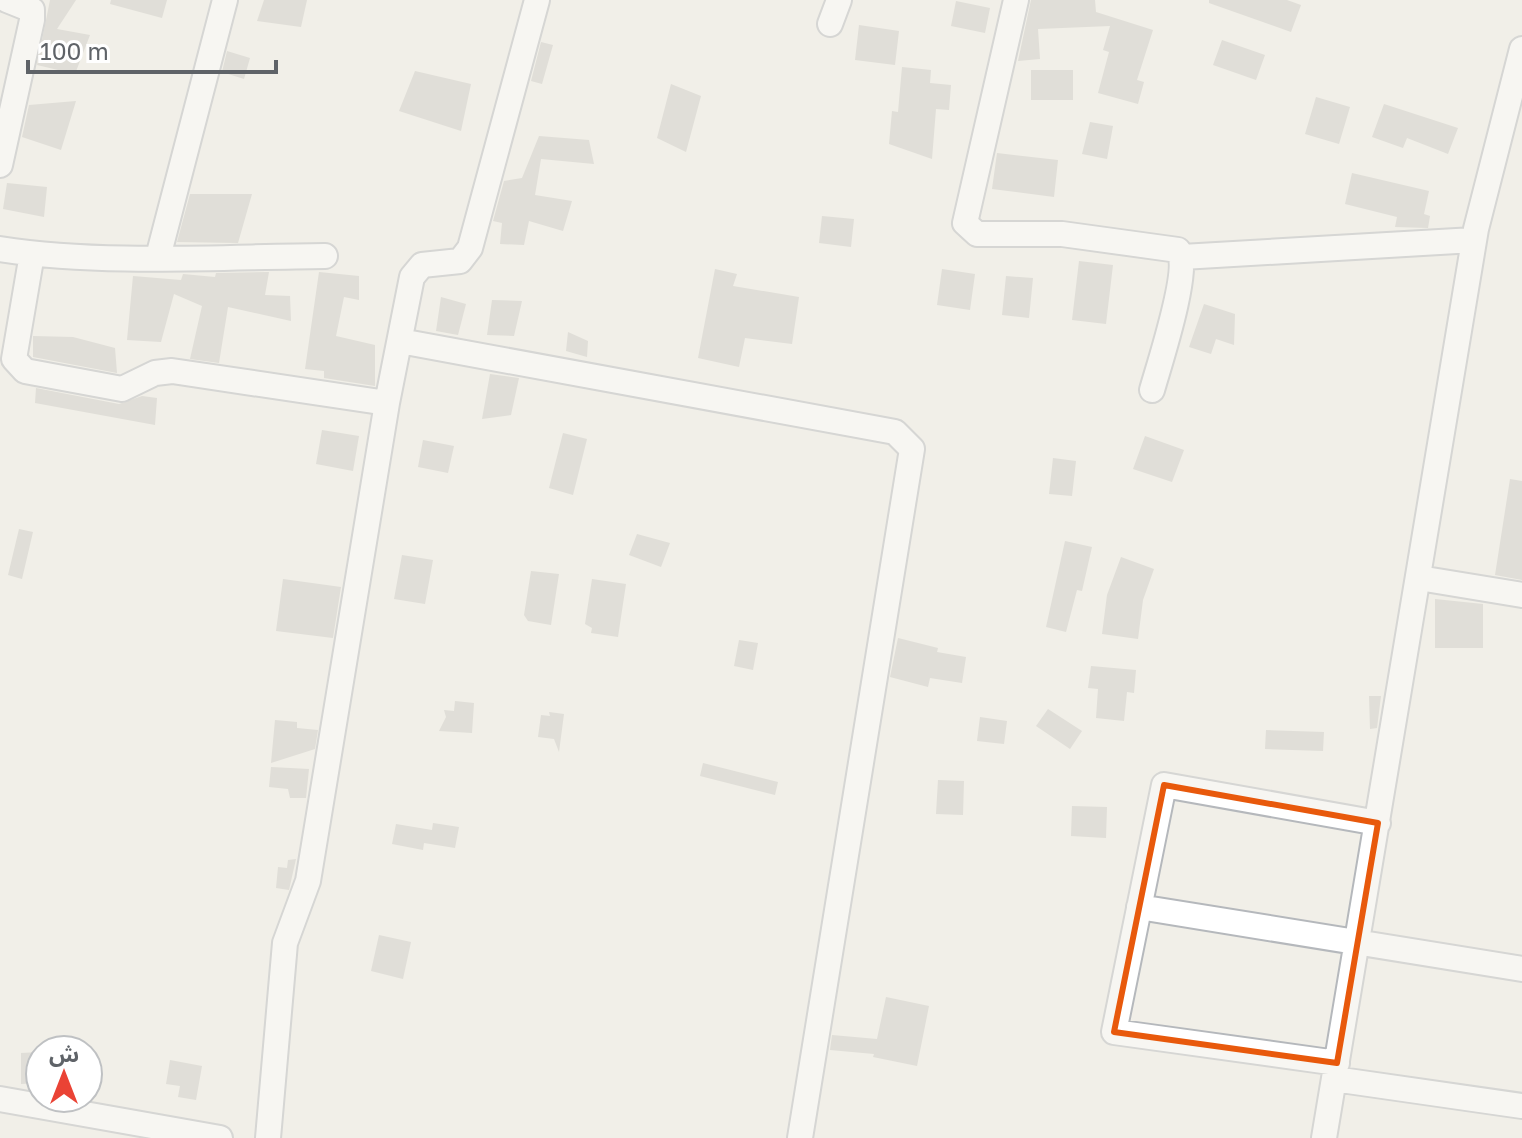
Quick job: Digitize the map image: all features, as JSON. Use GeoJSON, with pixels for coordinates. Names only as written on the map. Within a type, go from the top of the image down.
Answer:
{"type":"FeatureCollection","features":[{"type":"Feature","properties":{"kind":"street"},"geometry":{"type":"LineString","coordinates":[[0,165],[32,20],[32,10],[7,0]]}},
{"type":"Feature","properties":{"kind":"street"},"geometry":{"type":"LineString","coordinates":[[158,257],[225,0]]}},
{"type":"Feature","properties":{"kind":"street"},"geometry":{"type":"LineString","coordinates":[[268,1138],[285,943],[308,881],[387,403],[416,269],[422,265],[460,261],[470,248],[537,0]]}},
{"type":"Feature","properties":{"kind":"street"},"geometry":{"type":"LineString","coordinates":[[830,24],[839,0]]}},
{"type":"Feature","properties":{"kind":"street"},"geometry":{"type":"LineString","coordinates":[[1016,0],[965,212],[966,226],[977,234],[1053,233],[1173,248],[1182,257],[1474,240]]}},
{"type":"Feature","properties":{"kind":"street"},"geometry":{"type":"LineString","coordinates":[[1324,1138],[1474,240],[1522,49]]}},
{"type":"Feature","properties":{"kind":"street"},"geometry":{"type":"LineString","coordinates":[[0,249],[32,254],[158,257],[325,256]]}},
{"type":"Feature","properties":{"kind":"street"},"geometry":{"type":"LineString","coordinates":[[32,254],[14,359],[25,371],[122,389],[155,373],[172,371],[387,403]]}},
{"type":"Feature","properties":{"kind":"street"},"geometry":{"type":"LineString","coordinates":[[1152,390],[1173,313],[1182,257]]}},
{"type":"Feature","properties":{"kind":"street"},"geometry":{"type":"LineString","coordinates":[[400,341],[895,432],[912,449],[800,1138]]}},
{"type":"Feature","properties":{"kind":"street"},"geometry":{"type":"LineString","coordinates":[[1419,578],[1522,595]]}},
{"type":"Feature","properties":{"kind":"street"},"geometry":{"type":"LineString","coordinates":[[1378,823],[1164,785],[1114,1032],[1522,1106]]}},
{"type":"Feature","properties":{"kind":"street"},"geometry":{"type":"LineString","coordinates":[[1139,907],[1522,969]]}},
{"type":"Feature","properties":{"kind":"street"},"geometry":{"type":"LineString","coordinates":[[0,1099],[220,1138]]}},
{"type":"Feature","properties":{"kind":"highlighted area"},"geometry":{"type":"Polygon","coordinates":[[[1164,785],[1378,823],[1337,1063],[1114,1032],[1164,785]]]}},
{"type":"Feature","properties":{"kind":"building"},"geometry":{"type":"Polygon","coordinates":[[[50,0],[76,0],[57,29],[90,35],[75,74],[37,65],[50,0]]]}},
{"type":"Feature","properties":{"kind":"building"},"geometry":{"type":"Polygon","coordinates":[[[111,0],[167,0],[162,18],[110,4],[111,0]]]}},
{"type":"Feature","properties":{"kind":"building"},"geometry":{"type":"Polygon","coordinates":[[[264,0],[307,0],[301,27],[257,21],[264,0]]]}},
{"type":"Feature","properties":{"kind":"building"},"geometry":{"type":"Polygon","coordinates":[[[1031,0],[1095,0],[1096,12],[1153,30],[1137,80],[1144,82],[1138,104],[1098,93],[1109,52],[1103,50],[1110,26],[1038,29],[1040,59],[1018,61],[1031,0]]]}},
{"type":"Feature","properties":{"kind":"building"},"geometry":{"type":"Polygon","coordinates":[[[1209,0],[1287,0],[1301,5],[1291,32],[1209,3],[1209,0]]]}},
{"type":"Feature","properties":{"kind":"building"},"geometry":{"type":"Polygon","coordinates":[[[956,1],[990,8],[985,33],[951,26],[956,1]]]}},
{"type":"Feature","properties":{"kind":"building"},"geometry":{"type":"Polygon","coordinates":[[[859,25],[899,31],[895,65],[855,60],[859,25]]]}},
{"type":"Feature","properties":{"kind":"building"},"geometry":{"type":"Polygon","coordinates":[[[1222,40],[1265,55],[1256,80],[1213,65],[1222,40]]]}},
{"type":"Feature","properties":{"kind":"building"},"geometry":{"type":"Polygon","coordinates":[[[541,42],[553,45],[542,84],[531,81],[541,42]]]}},
{"type":"Feature","properties":{"kind":"building"},"geometry":{"type":"Polygon","coordinates":[[[227,51],[250,58],[244,79],[222,72],[227,51]]]}},
{"type":"Feature","properties":{"kind":"building"},"geometry":{"type":"Polygon","coordinates":[[[902,67],[931,70],[930,83],[951,85],[949,110],[936,109],[932,159],[889,144],[892,111],[898,112],[902,67]]]}},
{"type":"Feature","properties":{"kind":"building"},"geometry":{"type":"Polygon","coordinates":[[[1031,70],[1073,70],[1073,100],[1031,100],[1031,70]]]}},
{"type":"Feature","properties":{"kind":"building"},"geometry":{"type":"Polygon","coordinates":[[[415,71],[471,84],[461,131],[399,111],[415,71]]]}},
{"type":"Feature","properties":{"kind":"building"},"geometry":{"type":"Polygon","coordinates":[[[671,84],[701,96],[686,152],[657,138],[671,84]]]}},
{"type":"Feature","properties":{"kind":"building"},"geometry":{"type":"Polygon","coordinates":[[[1316,97],[1350,107],[1339,144],[1305,134],[1316,97]]]}},
{"type":"Feature","properties":{"kind":"building"},"geometry":{"type":"Polygon","coordinates":[[[76,101],[61,150],[22,137],[29,105],[76,101]]]}},
{"type":"Feature","properties":{"kind":"building"},"geometry":{"type":"Polygon","coordinates":[[[1384,104],[1458,128],[1448,154],[1407,138],[1403,148],[1372,137],[1384,104]]]}},
{"type":"Feature","properties":{"kind":"building"},"geometry":{"type":"Polygon","coordinates":[[[1090,122],[1113,126],[1107,159],[1082,154],[1090,122]]]}},
{"type":"Feature","properties":{"kind":"building"},"geometry":{"type":"Polygon","coordinates":[[[539,136],[589,140],[594,164],[541,159],[535,195],[572,201],[563,231],[529,221],[524,245],[500,244],[502,223],[493,221],[504,181],[522,178],[539,136]]]}},
{"type":"Feature","properties":{"kind":"building"},"geometry":{"type":"Polygon","coordinates":[[[997,153],[1058,160],[1054,197],[992,189],[997,153]]]}},
{"type":"Feature","properties":{"kind":"building"},"geometry":{"type":"Polygon","coordinates":[[[1352,173],[1429,191],[1424,214],[1430,216],[1428,228],[1395,227],[1397,217],[1345,204],[1352,173]]]}},
{"type":"Feature","properties":{"kind":"building"},"geometry":{"type":"Polygon","coordinates":[[[7,183],[47,187],[44,217],[3,209],[7,183]]]}},
{"type":"Feature","properties":{"kind":"building"},"geometry":{"type":"Polygon","coordinates":[[[190,194],[252,194],[238,243],[177,242],[190,194]]]}},
{"type":"Feature","properties":{"kind":"building"},"geometry":{"type":"Polygon","coordinates":[[[822,216],[854,219],[851,247],[819,243],[822,216]]]}},
{"type":"Feature","properties":{"kind":"building"},"geometry":{"type":"Polygon","coordinates":[[[1079,261],[1113,265],[1106,324],[1072,320],[1079,261]]]}},
{"type":"Feature","properties":{"kind":"building"},"geometry":{"type":"Polygon","coordinates":[[[715,269],[737,274],[733,286],[799,297],[792,344],[745,338],[739,367],[698,358],[715,269]]]}},
{"type":"Feature","properties":{"kind":"building"},"geometry":{"type":"Polygon","coordinates":[[[942,269],[975,274],[970,310],[937,305],[942,269]]]}},
{"type":"Feature","properties":{"kind":"building"},"geometry":{"type":"Polygon","coordinates":[[[269,272],[265,295],[290,296],[291,321],[228,307],[219,363],[190,359],[202,306],[174,294],[161,342],[127,340],[133,276],[181,280],[183,274],[215,277],[216,273],[269,272]]]}},
{"type":"Feature","properties":{"kind":"building"},"geometry":{"type":"Polygon","coordinates":[[[319,272],[359,276],[359,300],[344,297],[336,336],[375,345],[375,386],[324,378],[324,371],[305,369],[319,272]]]}},
{"type":"Feature","properties":{"kind":"building"},"geometry":{"type":"Polygon","coordinates":[[[1006,276],[1033,278],[1029,318],[1002,315],[1006,276]]]}},
{"type":"Feature","properties":{"kind":"building"},"geometry":{"type":"Polygon","coordinates":[[[441,297],[466,304],[458,335],[436,331],[441,297]]]}},
{"type":"Feature","properties":{"kind":"building"},"geometry":{"type":"Polygon","coordinates":[[[492,300],[522,301],[514,336],[487,335],[492,300]]]}},
{"type":"Feature","properties":{"kind":"building"},"geometry":{"type":"Polygon","coordinates":[[[1204,304],[1235,314],[1234,345],[1216,339],[1211,354],[1189,347],[1204,304]]]}},
{"type":"Feature","properties":{"kind":"building"},"geometry":{"type":"Polygon","coordinates":[[[568,332],[588,341],[587,357],[566,351],[568,332]]]}},
{"type":"Feature","properties":{"kind":"building"},"geometry":{"type":"Polygon","coordinates":[[[33,336],[73,337],[115,348],[117,373],[33,357],[33,336]]]}},
{"type":"Feature","properties":{"kind":"building"},"geometry":{"type":"Polygon","coordinates":[[[490,374],[519,378],[511,415],[482,419],[490,374]]]}},
{"type":"Feature","properties":{"kind":"building"},"geometry":{"type":"Polygon","coordinates":[[[36,388],[119,404],[142,396],[157,398],[155,425],[35,403],[36,388]]]}},
{"type":"Feature","properties":{"kind":"building"},"geometry":{"type":"Polygon","coordinates":[[[322,430],[359,436],[353,471],[316,464],[322,430]]]}},
{"type":"Feature","properties":{"kind":"building"},"geometry":{"type":"Polygon","coordinates":[[[563,433],[587,439],[573,495],[549,488],[563,433]]]}},
{"type":"Feature","properties":{"kind":"building"},"geometry":{"type":"Polygon","coordinates":[[[1145,436],[1184,450],[1172,482],[1133,469],[1145,436]]]}},
{"type":"Feature","properties":{"kind":"building"},"geometry":{"type":"Polygon","coordinates":[[[423,440],[454,446],[448,473],[418,467],[423,440]]]}},
{"type":"Feature","properties":{"kind":"building"},"geometry":{"type":"Polygon","coordinates":[[[1053,458],[1076,461],[1072,496],[1049,494],[1053,458]]]}},
{"type":"Feature","properties":{"kind":"building"},"geometry":{"type":"Polygon","coordinates":[[[1510,479],[1522,481],[1522,580],[1495,575],[1510,479]]]}},
{"type":"Feature","properties":{"kind":"building"},"geometry":{"type":"Polygon","coordinates":[[[19,529],[33,532],[22,579],[8,575],[19,529]]]}},
{"type":"Feature","properties":{"kind":"building"},"geometry":{"type":"Polygon","coordinates":[[[637,534],[670,543],[661,567],[629,555],[637,534]]]}},
{"type":"Feature","properties":{"kind":"building"},"geometry":{"type":"Polygon","coordinates":[[[1065,541],[1092,547],[1082,591],[1077,590],[1066,632],[1046,627],[1065,541]]]}},
{"type":"Feature","properties":{"kind":"building"},"geometry":{"type":"Polygon","coordinates":[[[402,555],[433,560],[425,604],[394,599],[402,555]]]}},
{"type":"Feature","properties":{"kind":"building"},"geometry":{"type":"Polygon","coordinates":[[[1121,557],[1154,569],[1143,600],[1138,639],[1102,634],[1107,595],[1121,557]]]}},
{"type":"Feature","properties":{"kind":"building"},"geometry":{"type":"Polygon","coordinates":[[[531,571],[559,574],[551,625],[528,621],[524,615],[531,571]]]}},
{"type":"Feature","properties":{"kind":"building"},"geometry":{"type":"Polygon","coordinates":[[[283,579],[341,587],[333,638],[276,631],[283,579]]]}},
{"type":"Feature","properties":{"kind":"building"},"geometry":{"type":"Polygon","coordinates":[[[592,579],[626,584],[618,637],[591,633],[592,628],[585,624],[592,579]]]}},
{"type":"Feature","properties":{"kind":"building"},"geometry":{"type":"Polygon","coordinates":[[[1435,599],[1483,604],[1483,648],[1435,648],[1435,599]]]}},
{"type":"Feature","properties":{"kind":"building"},"geometry":{"type":"Polygon","coordinates":[[[898,638],[938,648],[937,652],[966,657],[962,683],[930,678],[928,687],[890,677],[898,638]]]}},
{"type":"Feature","properties":{"kind":"building"},"geometry":{"type":"Polygon","coordinates":[[[739,640],[758,643],[753,670],[734,666],[739,640]]]}},
{"type":"Feature","properties":{"kind":"building"},"geometry":{"type":"Polygon","coordinates":[[[1091,666],[1136,670],[1134,693],[1127,692],[1124,721],[1096,718],[1098,689],[1088,688],[1091,666]]]}},
{"type":"Feature","properties":{"kind":"building"},"geometry":{"type":"Polygon","coordinates":[[[1369,696],[1381,696],[1377,728],[1370,729],[1369,696]]]}},
{"type":"Feature","properties":{"kind":"building"},"geometry":{"type":"Polygon","coordinates":[[[455,701],[474,703],[472,733],[439,731],[446,717],[444,710],[454,711],[455,701]]]}},
{"type":"Feature","properties":{"kind":"building"},"geometry":{"type":"Polygon","coordinates":[[[1048,709],[1082,731],[1070,749],[1036,726],[1048,709]]]}},
{"type":"Feature","properties":{"kind":"building"},"geometry":{"type":"Polygon","coordinates":[[[549,712],[564,714],[559,752],[554,739],[538,737],[541,715],[550,716],[549,712]]]}},
{"type":"Feature","properties":{"kind":"building"},"geometry":{"type":"Polygon","coordinates":[[[980,717],[1007,721],[1004,744],[977,741],[980,717]]]}},
{"type":"Feature","properties":{"kind":"building"},"geometry":{"type":"Polygon","coordinates":[[[275,720],[297,722],[297,728],[318,730],[315,749],[271,763],[275,720]]]}},
{"type":"Feature","properties":{"kind":"building"},"geometry":{"type":"Polygon","coordinates":[[[1266,730],[1324,732],[1323,751],[1265,749],[1266,730]]]}},
{"type":"Feature","properties":{"kind":"building"},"geometry":{"type":"Polygon","coordinates":[[[703,763],[778,782],[775,795],[700,776],[703,763]]]}},
{"type":"Feature","properties":{"kind":"building"},"geometry":{"type":"Polygon","coordinates":[[[271,767],[309,769],[306,798],[290,798],[288,789],[269,787],[271,767]]]}},
{"type":"Feature","properties":{"kind":"building"},"geometry":{"type":"Polygon","coordinates":[[[938,780],[964,781],[963,815],[936,814],[938,780]]]}},
{"type":"Feature","properties":{"kind":"building"},"geometry":{"type":"Polygon","coordinates":[[[1072,806],[1107,807],[1106,838],[1071,836],[1072,806]]]}},
{"type":"Feature","properties":{"kind":"building"},"geometry":{"type":"Polygon","coordinates":[[[433,823],[459,827],[455,848],[424,843],[423,850],[392,844],[396,824],[432,830],[433,823]]]}},
{"type":"Feature","properties":{"kind":"building"},"geometry":{"type":"Polygon","coordinates":[[[296,859],[289,890],[276,888],[278,867],[287,868],[288,860],[296,859]]]}},
{"type":"Feature","properties":{"kind":"building"},"geometry":{"type":"Polygon","coordinates":[[[379,935],[411,942],[403,979],[371,971],[379,935]]]}},
{"type":"Feature","properties":{"kind":"building"},"geometry":{"type":"Polygon","coordinates":[[[886,997],[929,1006],[917,1066],[873,1057],[874,1054],[830,1050],[832,1035],[877,1039],[886,997]]]}},
{"type":"Feature","properties":{"kind":"building"},"geometry":{"type":"Polygon","coordinates":[[[21,1053],[24,1053],[24,1084],[21,1084],[21,1053]]]}},
{"type":"Feature","properties":{"kind":"building"},"geometry":{"type":"Polygon","coordinates":[[[170,1060],[202,1066],[196,1100],[178,1097],[180,1086],[166,1084],[170,1060]]]}}]}
